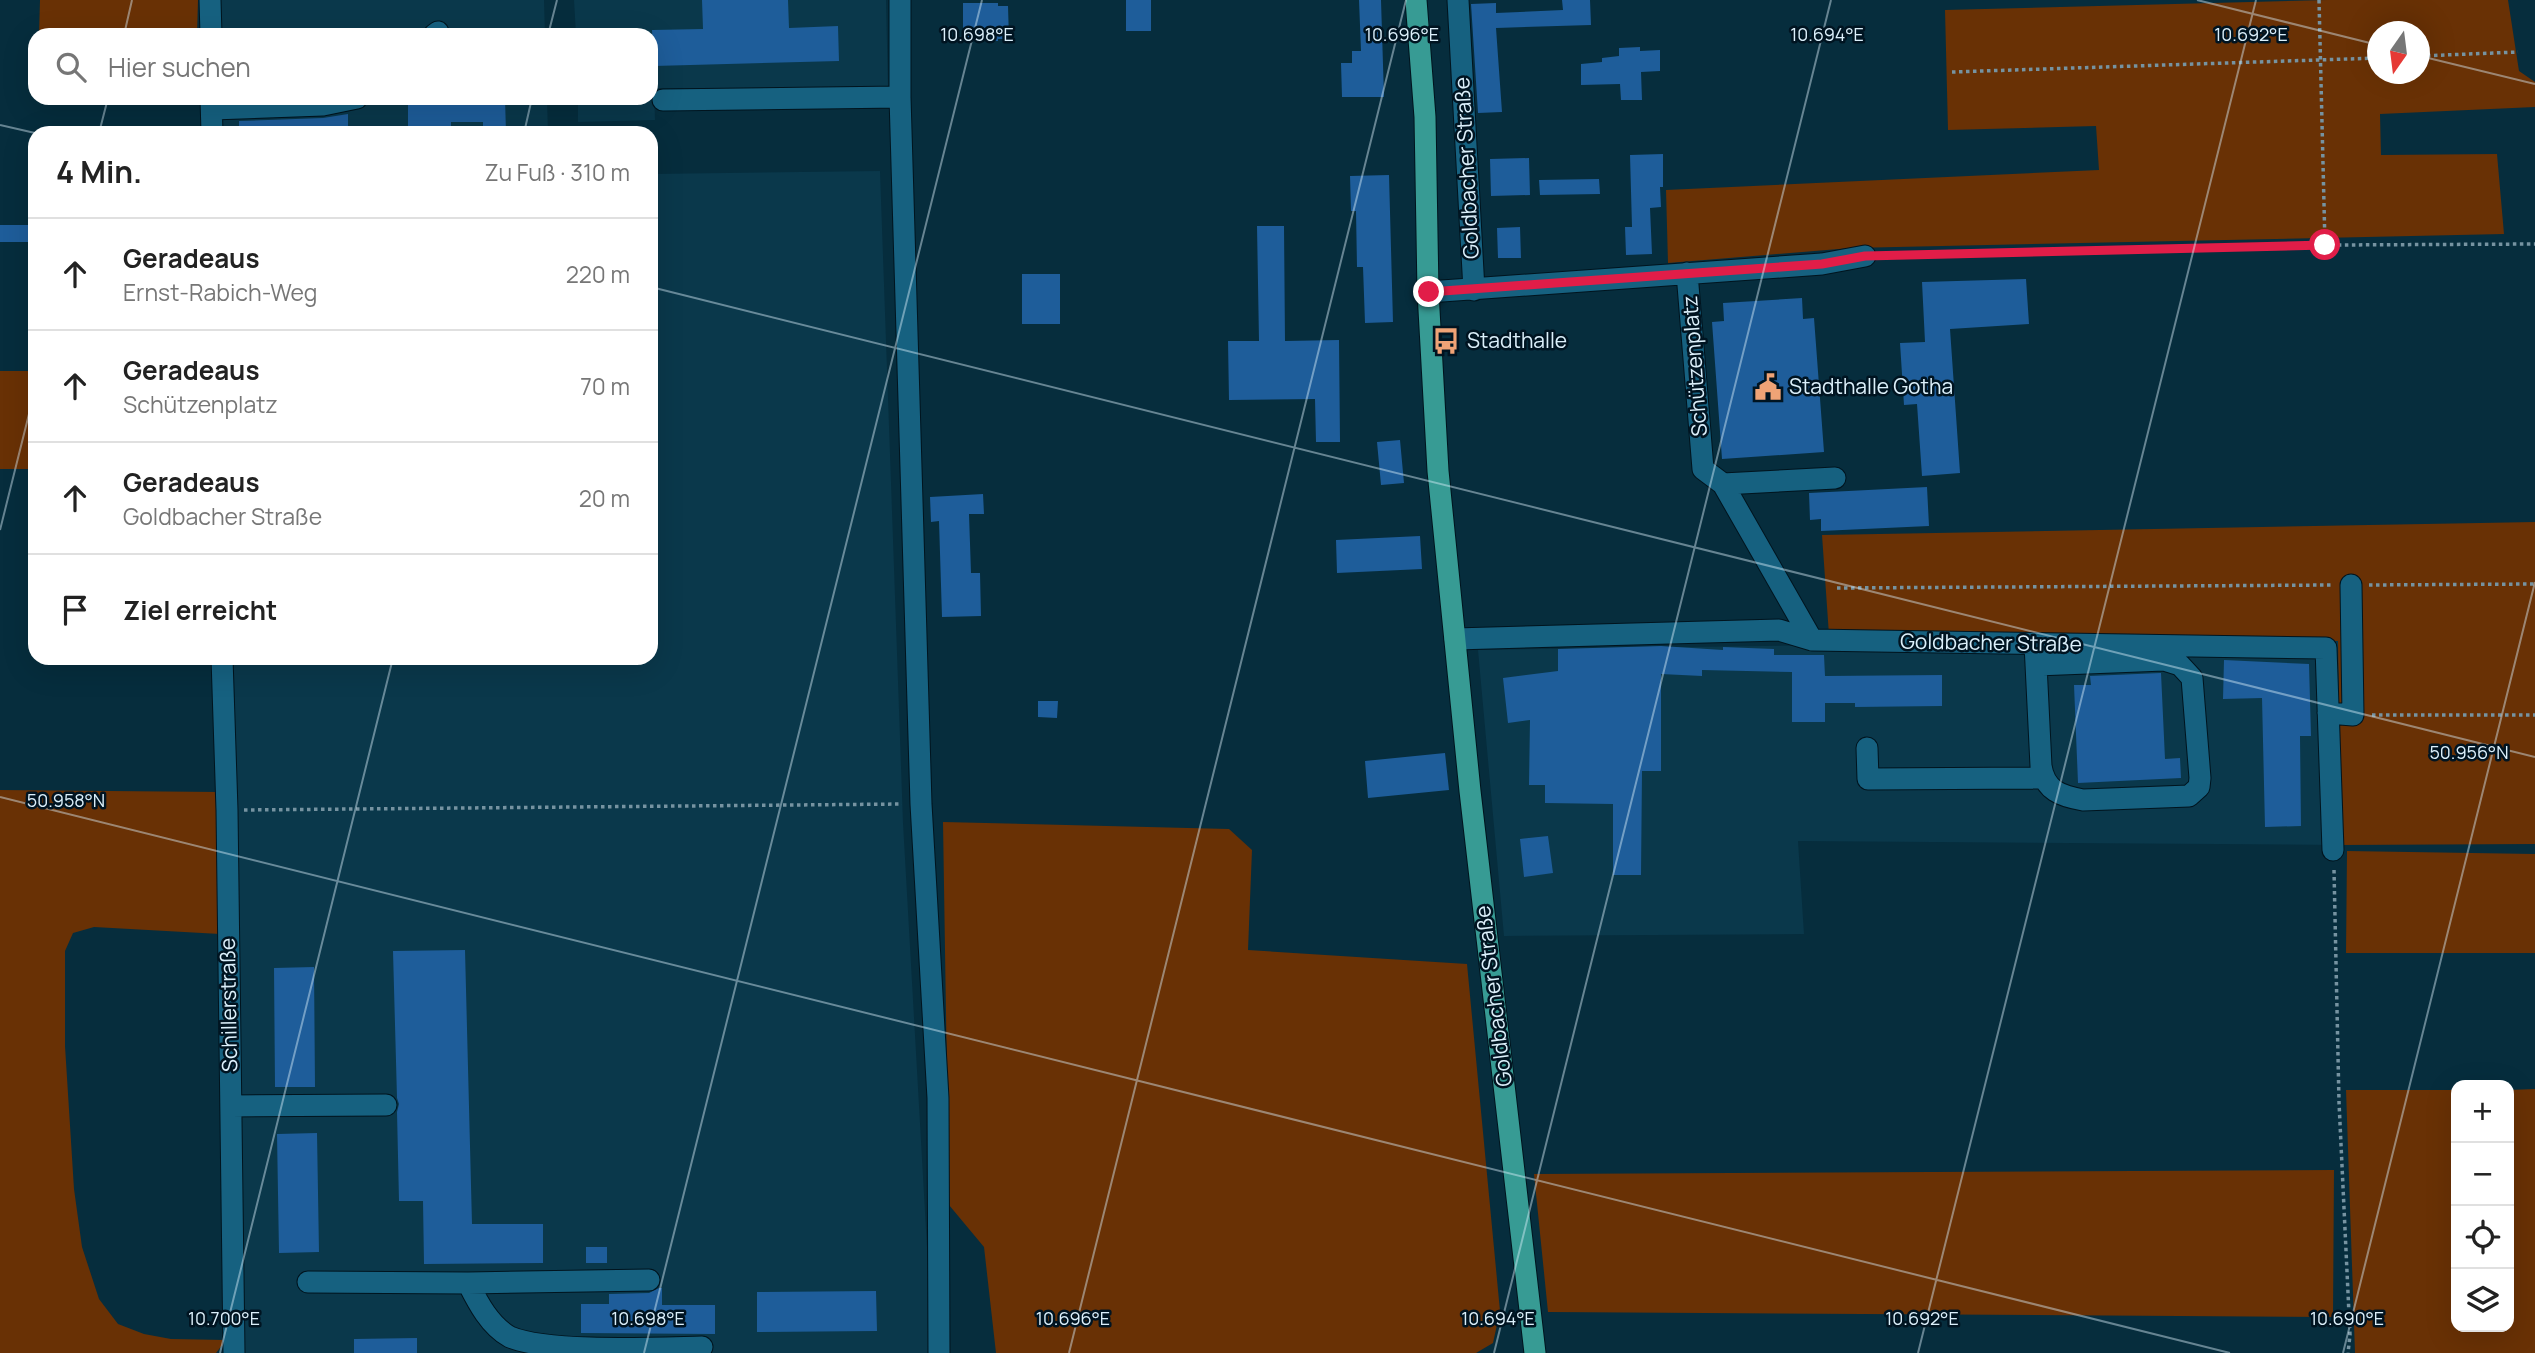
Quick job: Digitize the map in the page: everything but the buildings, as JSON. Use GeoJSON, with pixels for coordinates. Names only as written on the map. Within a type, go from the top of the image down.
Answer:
{"type":"FeatureCollection","features":[{"type":"Feature","properties":{"kind":"main road","name":"Goldbacher Straße"},"geometry":{"type":"LineString","coordinates":[[1416,0],[1425,117],[1429,292],[1438,471],[1535,1353]]}},
{"type":"Feature","properties":{"kind":"street"},"geometry":{"type":"LineString","coordinates":[[210,0],[211,28]]}},
{"type":"Feature","properties":{"kind":"street"},"geometry":{"type":"LineString","coordinates":[[900,0],[900,97],[921,804],[938,1098],[939,1353]]}},
{"type":"Feature","properties":{"kind":"street","name":"Goldbacher Straße"},"geometry":{"type":"LineString","coordinates":[[1429,292],[1474,290],[1458,0]]}},
{"type":"Feature","properties":{"kind":"street"},"geometry":{"type":"LineString","coordinates":[[663,100],[900,97]]}},
{"type":"Feature","properties":{"kind":"street"},"geometry":{"type":"LineString","coordinates":[[211,105],[212,126]]}},
{"type":"Feature","properties":{"kind":"street"},"geometry":{"type":"LineString","coordinates":[[1687,273],[1822,264],[1865,256]]}},
{"type":"Feature","properties":{"kind":"street","name":"Schützenplatz"},"geometry":{"type":"LineString","coordinates":[[1474,290],[1687,273],[1703,469],[1723,484],[1812,640]]}},
{"type":"Feature","properties":{"kind":"street"},"geometry":{"type":"LineString","coordinates":[[1723,484],[1835,478]]}},
{"type":"Feature","properties":{"kind":"street"},"geometry":{"type":"LineString","coordinates":[[2328,713],[2353,715],[2351,585]]}},
{"type":"Feature","properties":{"kind":"street","name":"Goldbacher Straße"},"geometry":{"type":"LineString","coordinates":[[1455,639],[1779,630],[1812,640],[2036,655],[2326,648],[2333,850]]}},
{"type":"Feature","properties":{"kind":"street"},"geometry":{"type":"LineString","coordinates":[[2036,655],[2164,660],[2180,665],[2193,678],[2199,786],[2189,796],[2083,800],[2054,791],[2043,778],[2036,655]]}},
{"type":"Feature","properties":{"kind":"street","name":"Schillerstraße"},"geometry":{"type":"LineString","coordinates":[[222,665],[227,810],[233,1353]]}},
{"type":"Feature","properties":{"kind":"street"},"geometry":{"type":"LineString","coordinates":[[1867,748],[1868,779],[2043,778]]}},
{"type":"Feature","properties":{"kind":"street"},"geometry":{"type":"LineString","coordinates":[[231,1106],[386,1105]]}},
{"type":"Feature","properties":{"kind":"street"},"geometry":{"type":"LineString","coordinates":[[308,1282],[649,1280]]}},
{"type":"Feature","properties":{"kind":"street"},"geometry":{"type":"LineString","coordinates":[[468,1283],[482,1311],[509,1337],[542,1349],[584,1351],[702,1347]]}},
{"type":"Feature","properties":{"kind":"path"},"geometry":{"type":"LineString","coordinates":[[2319,0],[2325,245]]}},
{"type":"Feature","properties":{"kind":"path"},"geometry":{"type":"LineString","coordinates":[[2430,56],[2518,52]]}},
{"type":"Feature","properties":{"kind":"path"},"geometry":{"type":"LineString","coordinates":[[1952,72],[2367,59]]}},
{"type":"Feature","properties":{"kind":"path"},"geometry":{"type":"LineString","coordinates":[[1865,256],[2325,245],[2535,244]]}},
{"type":"Feature","properties":{"kind":"path"},"geometry":{"type":"LineString","coordinates":[[1836,588],[2535,584]]}},
{"type":"Feature","properties":{"kind":"path"},"geometry":{"type":"LineString","coordinates":[[2353,715],[2535,715]]}},
{"type":"Feature","properties":{"kind":"path"},"geometry":{"type":"LineString","coordinates":[[227,810],[921,804]]}},
{"type":"Feature","properties":{"kind":"path"},"geometry":{"type":"LineString","coordinates":[[2333,850],[2339,1102],[2350,1335],[2348,1353]]}},
{"type":"Feature","properties":{"kind":"shaded area"},"geometry":{"type":"Polygon","coordinates":[[[40,0],[198,0],[197,28],[39,28],[40,0]]]}},
{"type":"Feature","properties":{"kind":"shaded area"},"geometry":{"type":"Polygon","coordinates":[[[218,0],[544,0],[545,28],[219,28],[218,0]]]}},
{"type":"Feature","properties":{"kind":"shaded area"},"geometry":{"type":"Polygon","coordinates":[[[574,0],[886,0],[888,88],[658,88],[658,28],[576,28],[574,0]]]}},
{"type":"Feature","properties":{"kind":"shaded area"},"geometry":{"type":"Polygon","coordinates":[[[2327,0],[2508,0],[2519,71],[2535,82],[2535,107],[2380,114],[2381,155],[2497,154],[2504,234],[1851,248],[1668,263],[1666,190],[2099,170],[2096,126],[1948,130],[1945,10],[2327,0]]]}},
{"type":"Feature","properties":{"kind":"shaded area"},"geometry":{"type":"Polygon","coordinates":[[[220,105],[547,105],[548,126],[220,126],[220,105]]]}},
{"type":"Feature","properties":{"kind":"shaded area"},"geometry":{"type":"Polygon","coordinates":[[[578,105],[655,105],[655,120],[578,122],[578,105]]]}},
{"type":"Feature","properties":{"kind":"shaded area"},"geometry":{"type":"Polygon","coordinates":[[[880,171],[903,823],[933,1353],[242,1353],[237,791],[233,665],[658,665],[658,174],[880,171]]]}},
{"type":"Feature","properties":{"kind":"shaded area"},"geometry":{"type":"Polygon","coordinates":[[[0,371],[28,371],[28,469],[0,469],[0,371]]]}},
{"type":"Feature","properties":{"kind":"shaded area"},"geometry":{"type":"Polygon","coordinates":[[[2535,522],[2535,844],[2341,845],[2338,641],[1829,635],[1822,535],[2535,522]]]}},
{"type":"Feature","properties":{"kind":"shaded area"},"geometry":{"type":"Polygon","coordinates":[[[1829,635],[2339,641],[2341,845],[1798,841],[1804,934],[1504,936],[1478,650],[1829,645],[1829,635]]]}},
{"type":"Feature","properties":{"kind":"shaded area"},"geometry":{"type":"Polygon","coordinates":[[[0,790],[219,792],[220,934],[94,927],[73,933],[65,951],[65,1046],[74,1189],[82,1247],[99,1299],[118,1324],[144,1334],[171,1339],[226,1340],[216,1353],[0,1353],[0,790]]]}},
{"type":"Feature","properties":{"kind":"shaded area"},"geometry":{"type":"Polygon","coordinates":[[[943,822],[1229,829],[1252,850],[1248,950],[1467,964],[1500,1311],[1493,1343],[1476,1353],[996,1353],[984,1247],[949,1205],[943,822]]]}},
{"type":"Feature","properties":{"kind":"shaded area"},"geometry":{"type":"Polygon","coordinates":[[[2347,851],[2535,854],[2535,953],[2346,953],[2347,851]]]}},
{"type":"Feature","properties":{"kind":"shaded area"},"geometry":{"type":"Polygon","coordinates":[[[2535,1089],[2535,1353],[2355,1353],[2346,1090],[2451,1090],[2451,1332],[2514,1332],[2514,1090],[2535,1089]]]}},
{"type":"Feature","properties":{"kind":"shaded area"},"geometry":{"type":"Polygon","coordinates":[[[2334,1170],[2333,1317],[1548,1312],[1534,1174],[2334,1170]]]}},
{"type":"Feature","properties":{"kind":"place","name":"Stadthalle"},"geometry":{"type":"Point","coordinates":[1446,341]}},
{"type":"Feature","properties":{"kind":"place","name":"Stadthalle Gotha"},"geometry":{"type":"Point","coordinates":[1768,387]}},
{"type":"Feature","properties":{"kind":"route"},"geometry":{"type":"LineString","coordinates":[[1429,292],[1822,264],[1865,256],[2325,245]]}}]}
